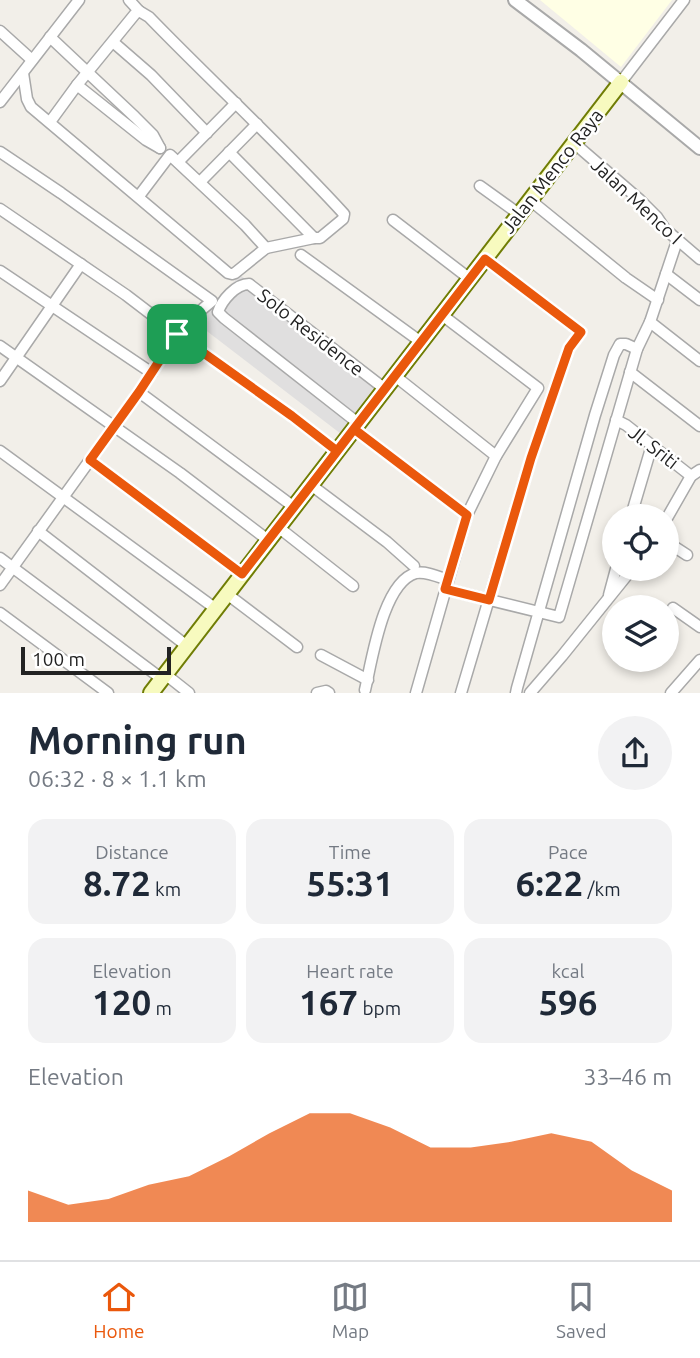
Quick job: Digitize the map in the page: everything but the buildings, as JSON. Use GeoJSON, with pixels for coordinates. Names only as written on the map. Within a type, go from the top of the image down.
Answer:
{"type":"FeatureCollection","features":[{"type":"Feature","properties":{"kind":"main road","name":"Jalan Menco Raya"},"geometry":{"type":"LineString","coordinates":[[151,693],[621,82]]}},
{"type":"Feature","properties":{"kind":"street"},"geometry":{"type":"LineString","coordinates":[[0,102],[79,0]]}},
{"type":"Feature","properties":{"kind":"street"},"geometry":{"type":"LineString","coordinates":[[23,73],[31,107],[228,273],[236,273],[266,248],[322,237],[343,219],[345,214],[149,16],[139,11],[129,0]]}},
{"type":"Feature","properties":{"kind":"street"},"geometry":{"type":"LineString","coordinates":[[621,82],[684,0]]}},
{"type":"Feature","properties":{"kind":"street"},"geometry":{"type":"LineString","coordinates":[[520,1],[700,148]]}},
{"type":"Feature","properties":{"kind":"street"},"geometry":{"type":"LineString","coordinates":[[50,122],[88,71],[139,11]]}},
{"type":"Feature","properties":{"kind":"street"},"geometry":{"type":"LineString","coordinates":[[0,31],[32,60]]}},
{"type":"Feature","properties":{"kind":"street"},"geometry":{"type":"LineString","coordinates":[[50,37],[153,135],[160,148]]}},
{"type":"Feature","properties":{"kind":"street"},"geometry":{"type":"LineString","coordinates":[[113,42],[151,75],[208,133]]}},
{"type":"Feature","properties":{"kind":"street"},"geometry":{"type":"LineString","coordinates":[[77,85],[174,159],[266,248]]}},
{"type":"Feature","properties":{"kind":"street"},"geometry":{"type":"LineString","coordinates":[[139,196],[174,159],[208,133],[236,103]]}},
{"type":"Feature","properties":{"kind":"street"},"geometry":{"type":"LineString","coordinates":[[200,182],[257,124]]}},
{"type":"Feature","properties":{"kind":"street","name":"Jalan Menco I"},"geometry":{"type":"LineString","coordinates":[[574,143],[640,200],[677,241],[700,259]]}},
{"type":"Feature","properties":{"kind":"street"},"geometry":{"type":"LineString","coordinates":[[0,152],[211,299],[211,303],[187,322],[177,334],[139,392],[0,585]]}},
{"type":"Feature","properties":{"kind":"street"},"geometry":{"type":"LineString","coordinates":[[229,152],[314,238]]}},
{"type":"Feature","properties":{"kind":"street"},"geometry":{"type":"LineString","coordinates":[[480,186],[519,215]]}},
{"type":"Feature","properties":{"kind":"street"},"geometry":{"type":"LineString","coordinates":[[530,200],[626,278],[658,300]]}},
{"type":"Feature","properties":{"kind":"street"},"geometry":{"type":"LineString","coordinates":[[0,209],[126,295],[337,451]]}},
{"type":"Feature","properties":{"kind":"street"},"geometry":{"type":"LineString","coordinates":[[393,220],[470,279]]}},
{"type":"Feature","properties":{"kind":"street"},"geometry":{"type":"LineString","coordinates":[[321,655],[366,685],[383,616],[392,594],[408,577],[420,572],[489,600],[559,617],[637,349],[650,322],[677,241]]}},
{"type":"Feature","properties":{"kind":"street"},"geometry":{"type":"LineString","coordinates":[[301,255],[421,342]]}},
{"type":"Feature","properties":{"kind":"street"},"geometry":{"type":"LineString","coordinates":[[461,693],[531,458],[564,360],[581,332],[485,259]]}},
{"type":"Feature","properties":{"kind":"street"},"geometry":{"type":"LineString","coordinates":[[0,381],[81,264]]}},
{"type":"Feature","properties":{"kind":"street"},"geometry":{"type":"LineString","coordinates":[[0,271],[152,373]]}},
{"type":"Feature","properties":{"kind":"street"},"geometry":{"type":"LineString","coordinates":[[666,274],[700,300]]}},
{"type":"Feature","properties":{"kind":"street","name":"Solo Residence"},"geometry":{"type":"LineString","coordinates":[[356,426],[224,318],[218,312],[219,307],[238,287],[249,284],[384,389]]}},
{"type":"Feature","properties":{"kind":"street"},"geometry":{"type":"LineString","coordinates":[[416,693],[467,515],[496,456],[538,388],[442,315]]}},
{"type":"Feature","properties":{"kind":"street"},"geometry":{"type":"LineString","coordinates":[[650,322],[700,361]]}},
{"type":"Feature","properties":{"kind":"street"},"geometry":{"type":"LineString","coordinates":[[516,693],[614,355],[618,345],[626,344],[637,349]]}},
{"type":"Feature","properties":{"kind":"street"},"geometry":{"type":"LineString","coordinates":[[0,345],[268,540]]}},
{"type":"Feature","properties":{"kind":"street"},"geometry":{"type":"LineString","coordinates":[[630,372],[700,426]]}},
{"type":"Feature","properties":{"kind":"street"},"geometry":{"type":"LineString","coordinates":[[395,376],[496,456]]}},
{"type":"Feature","properties":{"kind":"street"},"geometry":{"type":"LineString","coordinates":[[139,392],[294,507]]}},
{"type":"Feature","properties":{"kind":"street","name":"Jl. Sriti"},"geometry":{"type":"LineString","coordinates":[[616,420],[696,473]]}},
{"type":"Feature","properties":{"kind":"street"},"geometry":{"type":"LineString","coordinates":[[356,426],[467,515]]}},
{"type":"Feature","properties":{"kind":"street"},"geometry":{"type":"LineString","coordinates":[[635,504],[652,445]]}},
{"type":"Feature","properties":{"kind":"street"},"geometry":{"type":"LineString","coordinates":[[0,451],[216,608]]}},
{"type":"Feature","properties":{"kind":"street"},"geometry":{"type":"LineString","coordinates":[[90,460],[242,574]]}},
{"type":"Feature","properties":{"kind":"street"},"geometry":{"type":"LineString","coordinates":[[676,504],[696,473]]}},
{"type":"Feature","properties":{"kind":"street"},"geometry":{"type":"LineString","coordinates":[[311,485],[387,542],[414,566]]}},
{"type":"Feature","properties":{"kind":"street"},"geometry":{"type":"LineString","coordinates":[[570,505],[589,510]]}},
{"type":"Feature","properties":{"kind":"street"},"geometry":{"type":"LineString","coordinates":[[278,527],[354,586]]}},
{"type":"Feature","properties":{"kind":"street"},"geometry":{"type":"LineString","coordinates":[[38,531],[187,646]]}},
{"type":"Feature","properties":{"kind":"street"},"geometry":{"type":"LineString","coordinates":[[679,550],[687,555]]}},
{"type":"Feature","properties":{"kind":"street"},"geometry":{"type":"LineString","coordinates":[[0,558],[189,693]]}},
{"type":"Feature","properties":{"kind":"street"},"geometry":{"type":"LineString","coordinates":[[612,595],[623,581]]}},
{"type":"Feature","properties":{"kind":"street"},"geometry":{"type":"LineString","coordinates":[[227,594],[298,647]]}},
{"type":"Feature","properties":{"kind":"street"},"geometry":{"type":"LineString","coordinates":[[530,693],[602,607]]}},
{"type":"Feature","properties":{"kind":"street"},"geometry":{"type":"LineString","coordinates":[[679,612],[700,627]]}},
{"type":"Feature","properties":{"kind":"street"},"geometry":{"type":"LineString","coordinates":[[0,613],[107,693]]}},
{"type":"Feature","properties":{"kind":"street"},"geometry":{"type":"LineString","coordinates":[[671,693],[700,660]]}},
{"type":"Feature","properties":{"kind":"street"},"geometry":{"type":"LineString","coordinates":[[317,693],[329,693]]}},
{"type":"Feature","properties":{"kind":"shaded area"},"geometry":{"type":"Polygon","coordinates":[[[540,0],[672,0],[621,67],[540,0]]]}},
{"type":"Feature","properties":{"kind":"shaded area"},"geometry":{"type":"Polygon","coordinates":[[[240,275],[384,386],[345,437],[195,322],[240,275]]]}},
{"type":"Feature","properties":{"kind":"route"},"geometry":{"type":"LineString","coordinates":[[485,259],[581,332],[569,348],[531,458],[489,600],[445,589],[467,515],[354,429],[242,574],[90,460],[177,334],[337,451],[485,259]]}}]}
